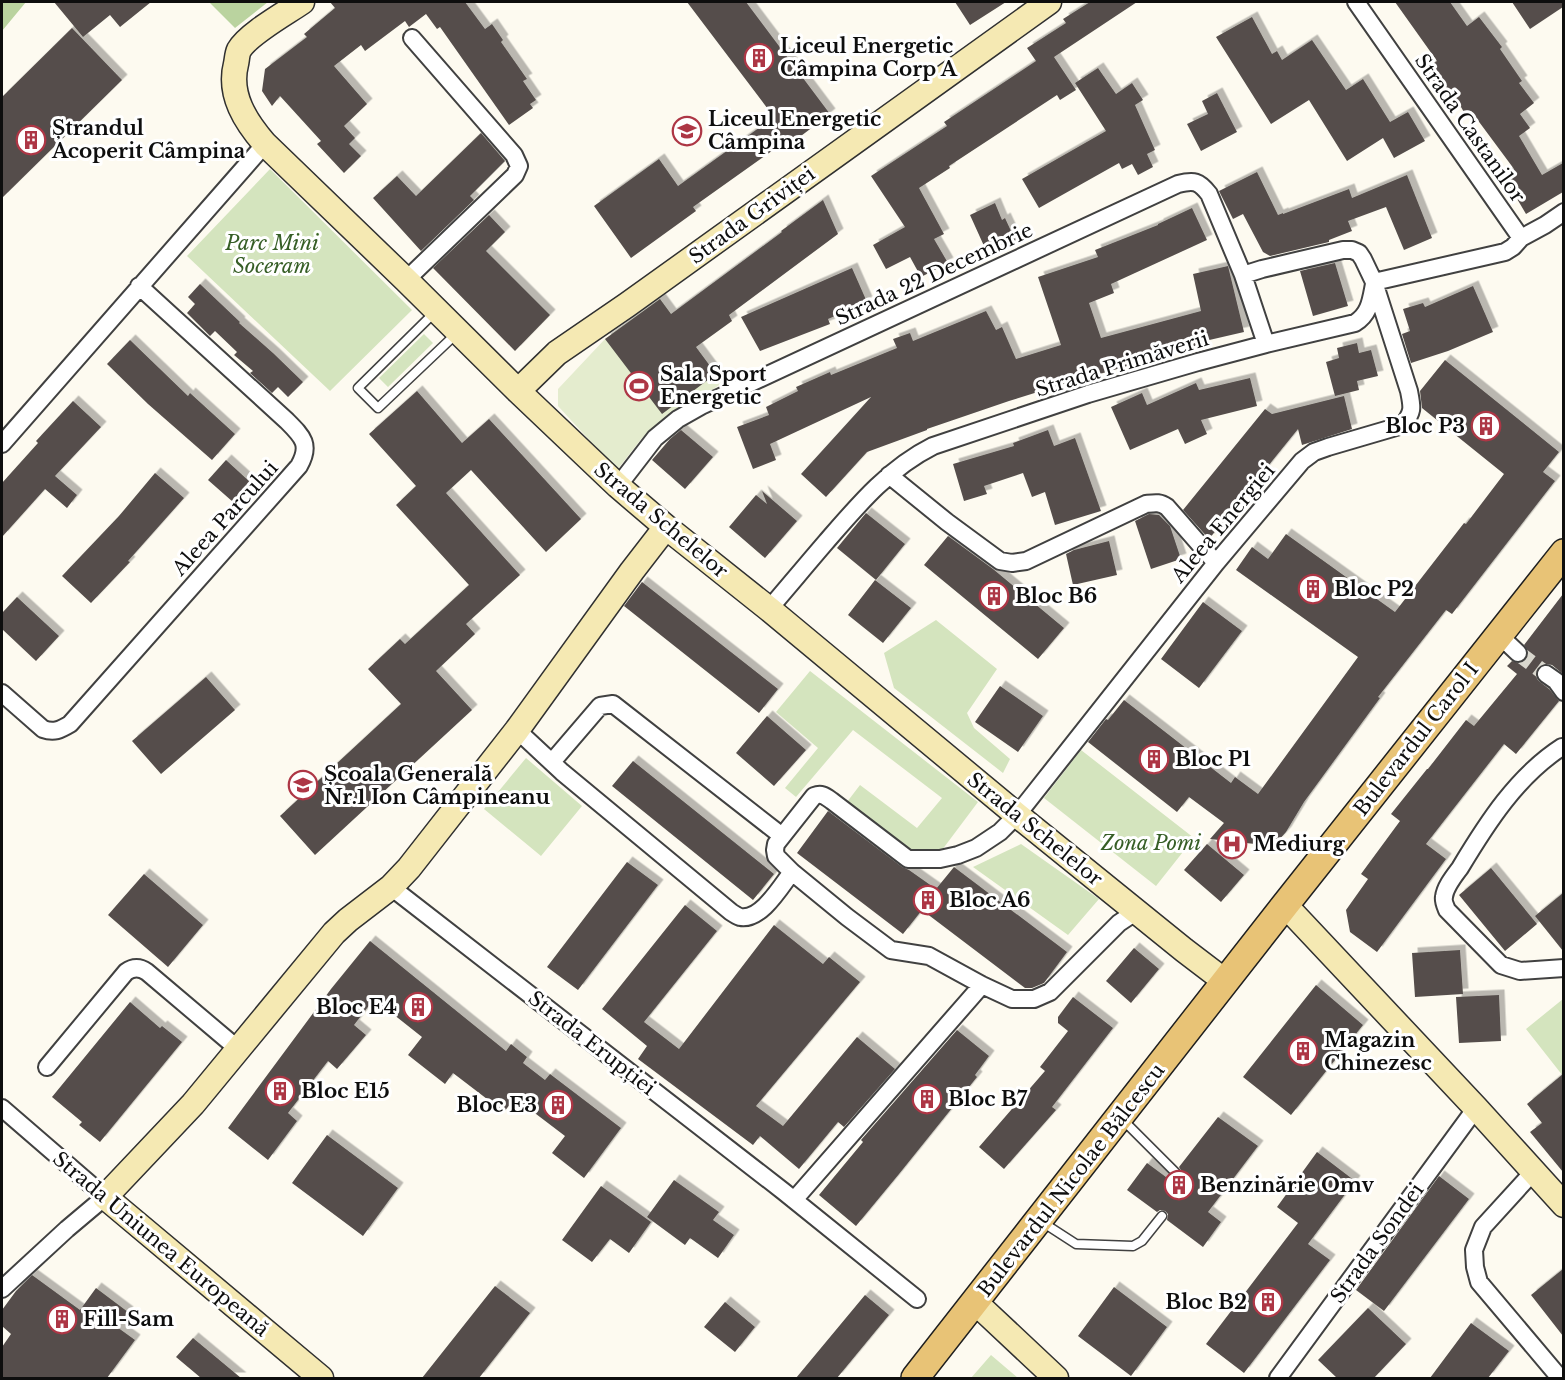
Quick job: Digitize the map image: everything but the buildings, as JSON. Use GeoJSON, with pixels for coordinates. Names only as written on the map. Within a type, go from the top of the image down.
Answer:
{"type":"FeatureCollection","features":[{"type":"Feature","properties":{"kind":"main road","name":"Strada Schelelor"},"geometry":{"type":"LineString","coordinates":[[302,2],[253,35],[239,50],[234,72],[235,91],[249,125],[265,144],[618,486],[1017,815],[1226,982]]}},
{"type":"Feature","properties":{"kind":"main road","name":"Strada Griviței"},"geometry":{"type":"LineString","coordinates":[[518,391],[557,353],[1049,2]]}},
{"type":"Feature","properties":{"kind":"main road"},"geometry":{"type":"LineString","coordinates":[[105,1197],[193,1104],[334,933],[391,886],[415,861],[517,730],[666,527]]}},
{"type":"Feature","properties":{"kind":"main road","name":"Bulevardul Carol I"},"geometry":{"type":"LineString","coordinates":[[1226,982],[1285,905],[1509,644],[1563,553]]}},
{"type":"Feature","properties":{"kind":"main road"},"geometry":{"type":"LineString","coordinates":[[1285,905],[1563,1204]]}},
{"type":"Feature","properties":{"kind":"main road","name":"Bulevardul Nicolae Bălcescu"},"geometry":{"type":"LineString","coordinates":[[915,1378],[1226,982]]}},
{"type":"Feature","properties":{"kind":"main road","name":"Strada Uniunea Europeană"},"geometry":{"type":"LineString","coordinates":[[105,1197],[321,1378]]}},
{"type":"Feature","properties":{"kind":"main road"},"geometry":{"type":"LineString","coordinates":[[976,1303],[1056,1378]]}},
{"type":"Feature","properties":{"kind":"street","name":"Strada Castanilor"},"geometry":{"type":"LineString","coordinates":[[1356,2],[1521,238]]}},
{"type":"Feature","properties":{"kind":"street"},"geometry":{"type":"LineString","coordinates":[[406,280],[515,175],[519,166],[514,155],[412,38]]}},
{"type":"Feature","properties":{"kind":"street"},"geometry":{"type":"LineString","coordinates":[[2,444],[265,144]]}},
{"type":"Feature","properties":{"kind":"street","name":"Strada 22 Decembrie"},"geometry":{"type":"LineString","coordinates":[[618,486],[655,438],[700,406],[1178,184],[1195,182],[1202,185],[1209,194],[1243,275],[1266,344]]}},
{"type":"Feature","properties":{"kind":"street"},"geometry":{"type":"LineString","coordinates":[[1243,275],[1343,250],[1352,250],[1363,258],[1374,282],[1504,252],[1513,247],[1521,238],[1563,212]]}},
{"type":"Feature","properties":{"kind":"street","name":"Strada Primăverii"},"geometry":{"type":"LineString","coordinates":[[769,609],[859,503],[914,455],[933,446],[1088,394],[1266,344],[1344,326],[1362,318],[1368,309],[1374,282]]}},
{"type":"Feature","properties":{"kind":"street","name":"Aleea Energiei"},"geometry":{"type":"LineString","coordinates":[[782,836],[814,796],[819,794],[824,795],[908,859],[940,859],[958,855],[976,848],[999,832],[1017,815],[1216,563],[1302,461],[1314,452],[1328,447],[1403,425],[1410,417],[1412,408],[1409,391],[1374,282]]}},
{"type":"Feature","properties":{"kind":"street","name":"Aleea Parcului"},"geometry":{"type":"LineString","coordinates":[[2,693],[43,729],[51,732],[70,724],[299,466],[306,454],[304,442],[287,421],[139,286]]}},
{"type":"Feature","properties":{"kind":"street"},"geometry":{"type":"LineString","coordinates":[[890,475],[947,522],[1000,561],[1012,563],[1026,561],[1146,504],[1161,503],[1216,563]]}},
{"type":"Feature","properties":{"kind":"street"},"geometry":{"type":"LineString","coordinates":[[1546,674],[1556,681],[1563,692]]}},
{"type":"Feature","properties":{"kind":"street"},"geometry":{"type":"LineString","coordinates":[[552,762],[600,706],[614,704],[782,836],[776,844],[776,856],[847,917],[891,950],[929,956],[981,985],[1012,999],[1034,999],[1050,992],[1119,923],[1137,911]]}},
{"type":"Feature","properties":{"kind":"street"},"geometry":{"type":"LineString","coordinates":[[517,730],[552,762],[731,912],[740,917],[757,914],[764,908],[792,872]]}},
{"type":"Feature","properties":{"kind":"street"},"geometry":{"type":"LineString","coordinates":[[1563,743],[1509,795],[1471,848],[1443,899],[1447,910],[1501,965],[1520,971],[1563,968]]}},
{"type":"Feature","properties":{"kind":"street","name":"Strada Erupției"},"geometry":{"type":"LineString","coordinates":[[391,886],[794,1200],[917,1299]]}},
{"type":"Feature","properties":{"kind":"street"},"geometry":{"type":"LineString","coordinates":[[47,1067],[126,972],[133,968],[147,972],[238,1049]]}},
{"type":"Feature","properties":{"kind":"street"},"geometry":{"type":"LineString","coordinates":[[794,1200],[981,985]]}},
{"type":"Feature","properties":{"kind":"street","name":"Strada Uniunea Europeană"},"geometry":{"type":"LineString","coordinates":[[2,1108],[105,1197]]}},
{"type":"Feature","properties":{"kind":"street","name":"Strada Sondei"},"geometry":{"type":"LineString","coordinates":[[1278,1378],[1476,1108]]}},
{"type":"Feature","properties":{"kind":"street"},"geometry":{"type":"LineString","coordinates":[[1534,1171],[1482,1227],[1474,1250],[1474,1267],[1479,1282],[1560,1378]]}},
{"type":"Feature","properties":{"kind":"street"},"geometry":{"type":"LineString","coordinates":[[2,1289],[105,1197]]}},
{"type":"Feature","properties":{"kind":"lane"},"geometry":{"type":"LineString","coordinates":[[437,311],[358,388],[378,408],[458,332]]}},
{"type":"Feature","properties":{"kind":"lane"},"geometry":{"type":"LineString","coordinates":[[1120,1117],[1176,1173]]}},
{"type":"Feature","properties":{"kind":"lane"},"geometry":{"type":"LineString","coordinates":[[1039,1220],[1076,1244],[1133,1246],[1142,1241],[1162,1216]]}},
{"type":"Feature","properties":{"kind":"green space"},"geometry":{"type":"Polygon","coordinates":[[[2,2],[26,2],[2,31],[2,2]]]}},
{"type":"Feature","properties":{"kind":"green space"},"geometry":{"type":"Polygon","coordinates":[[[209,2],[268,2],[235,28],[209,2]]]}},
{"type":"Feature","properties":{"kind":"green space","name":"Parc Mini Soceram"},"geometry":{"type":"Polygon","coordinates":[[[270,169],[412,310],[330,391],[187,256],[270,169]]]}},
{"type":"Feature","properties":{"kind":"green space","name":"Sala Sport Energetic"},"geometry":{"type":"Polygon","coordinates":[[[660,299],[722,383],[642,438],[617,470],[558,406],[558,389],[605,339],[660,299]]]}},
{"type":"Feature","properties":{"kind":"green space"},"geometry":{"type":"Polygon","coordinates":[[[424,334],[433,343],[388,387],[379,378],[424,334]]]}},
{"type":"Feature","properties":{"kind":"green space"},"geometry":{"type":"Polygon","coordinates":[[[936,620],[997,669],[967,713],[974,728],[1010,759],[1003,773],[894,688],[884,653],[936,620]]]}},
{"type":"Feature","properties":{"kind":"green space"},"geometry":{"type":"Polygon","coordinates":[[[810,671],[978,802],[942,850],[917,856],[847,802],[860,785],[917,828],[942,798],[853,730],[796,797],[785,788],[818,748],[776,712],[810,671]]]}},
{"type":"Feature","properties":{"kind":"green space","name":"Zona Pomi"},"geometry":{"type":"Polygon","coordinates":[[[1081,750],[1194,838],[1156,886],[1044,798],[1081,750]]]}},
{"type":"Feature","properties":{"kind":"green space"},"geometry":{"type":"Polygon","coordinates":[[[526,758],[582,806],[541,856],[484,809],[526,758]]]}},
{"type":"Feature","properties":{"kind":"green space"},"geometry":{"type":"Polygon","coordinates":[[[1021,844],[1099,899],[1068,935],[973,867],[1021,844]]]}},
{"type":"Feature","properties":{"kind":"green space"},"geometry":{"type":"Polygon","coordinates":[[[1563,999],[1563,1076],[1526,1029],[1563,999]]]}},
{"type":"Feature","properties":{"kind":"green space"},"geometry":{"type":"Polygon","coordinates":[[[991,1355],[1018,1378],[971,1378],[991,1355]]]}},
{"type":"Feature","properties":{"kind":"tunnel"},"geometry":{"type":"LineString","coordinates":[[1518,653],[1546,674]]}},
{"type":"Feature","properties":{"kind":"place","name":"Liceul Energetic Câmpina Corp A"},"geometry":{"type":"Point","coordinates":[759,58]}},
{"type":"Feature","properties":{"kind":"place","name":"Liceul Energetic Câmpina"},"geometry":{"type":"Point","coordinates":[687,131]}},
{"type":"Feature","properties":{"kind":"place","name":"Ștrandul Acoperit Câmpina"},"geometry":{"type":"Point","coordinates":[31,140]}},
{"type":"Feature","properties":{"kind":"place","name":"Sala Sport Energetic"},"geometry":{"type":"Point","coordinates":[639,386]}},
{"type":"Feature","properties":{"kind":"place","name":"Bloc P3"},"geometry":{"type":"Point","coordinates":[1486,426]}},
{"type":"Feature","properties":{"kind":"place","name":"Bloc P2"},"geometry":{"type":"Point","coordinates":[1313,589]}},
{"type":"Feature","properties":{"kind":"place","name":"Bloc B6"},"geometry":{"type":"Point","coordinates":[994,596]}},
{"type":"Feature","properties":{"kind":"place","name":"Bloc P1"},"geometry":{"type":"Point","coordinates":[1154,759]}},
{"type":"Feature","properties":{"kind":"place","name":"Școala Generală Nr.1 Ion Câmpineanu"},"geometry":{"type":"Point","coordinates":[303,785]}},
{"type":"Feature","properties":{"kind":"place","name":"Mediurg"},"geometry":{"type":"Point","coordinates":[1232,844]}},
{"type":"Feature","properties":{"kind":"place","name":"Bloc A6"},"geometry":{"type":"Point","coordinates":[928,900]}},
{"type":"Feature","properties":{"kind":"place","name":"Bloc E4"},"geometry":{"type":"Point","coordinates":[418,1007]}},
{"type":"Feature","properties":{"kind":"place","name":"Magazin Chinezesc"},"geometry":{"type":"Point","coordinates":[1303,1051]}},
{"type":"Feature","properties":{"kind":"place","name":"Bloc E15"},"geometry":{"type":"Point","coordinates":[280,1091]}},
{"type":"Feature","properties":{"kind":"place","name":"Bloc B7"},"geometry":{"type":"Point","coordinates":[927,1099]}},
{"type":"Feature","properties":{"kind":"place","name":"Bloc E3"},"geometry":{"type":"Point","coordinates":[558,1105]}},
{"type":"Feature","properties":{"kind":"place","name":"Benzinărie Omv"},"geometry":{"type":"Point","coordinates":[1179,1185]}},
{"type":"Feature","properties":{"kind":"place","name":"Bloc B2"},"geometry":{"type":"Point","coordinates":[1268,1302]}},
{"type":"Feature","properties":{"kind":"place","name":"Fill-Sam"},"geometry":{"type":"Point","coordinates":[62,1319]}}]}
